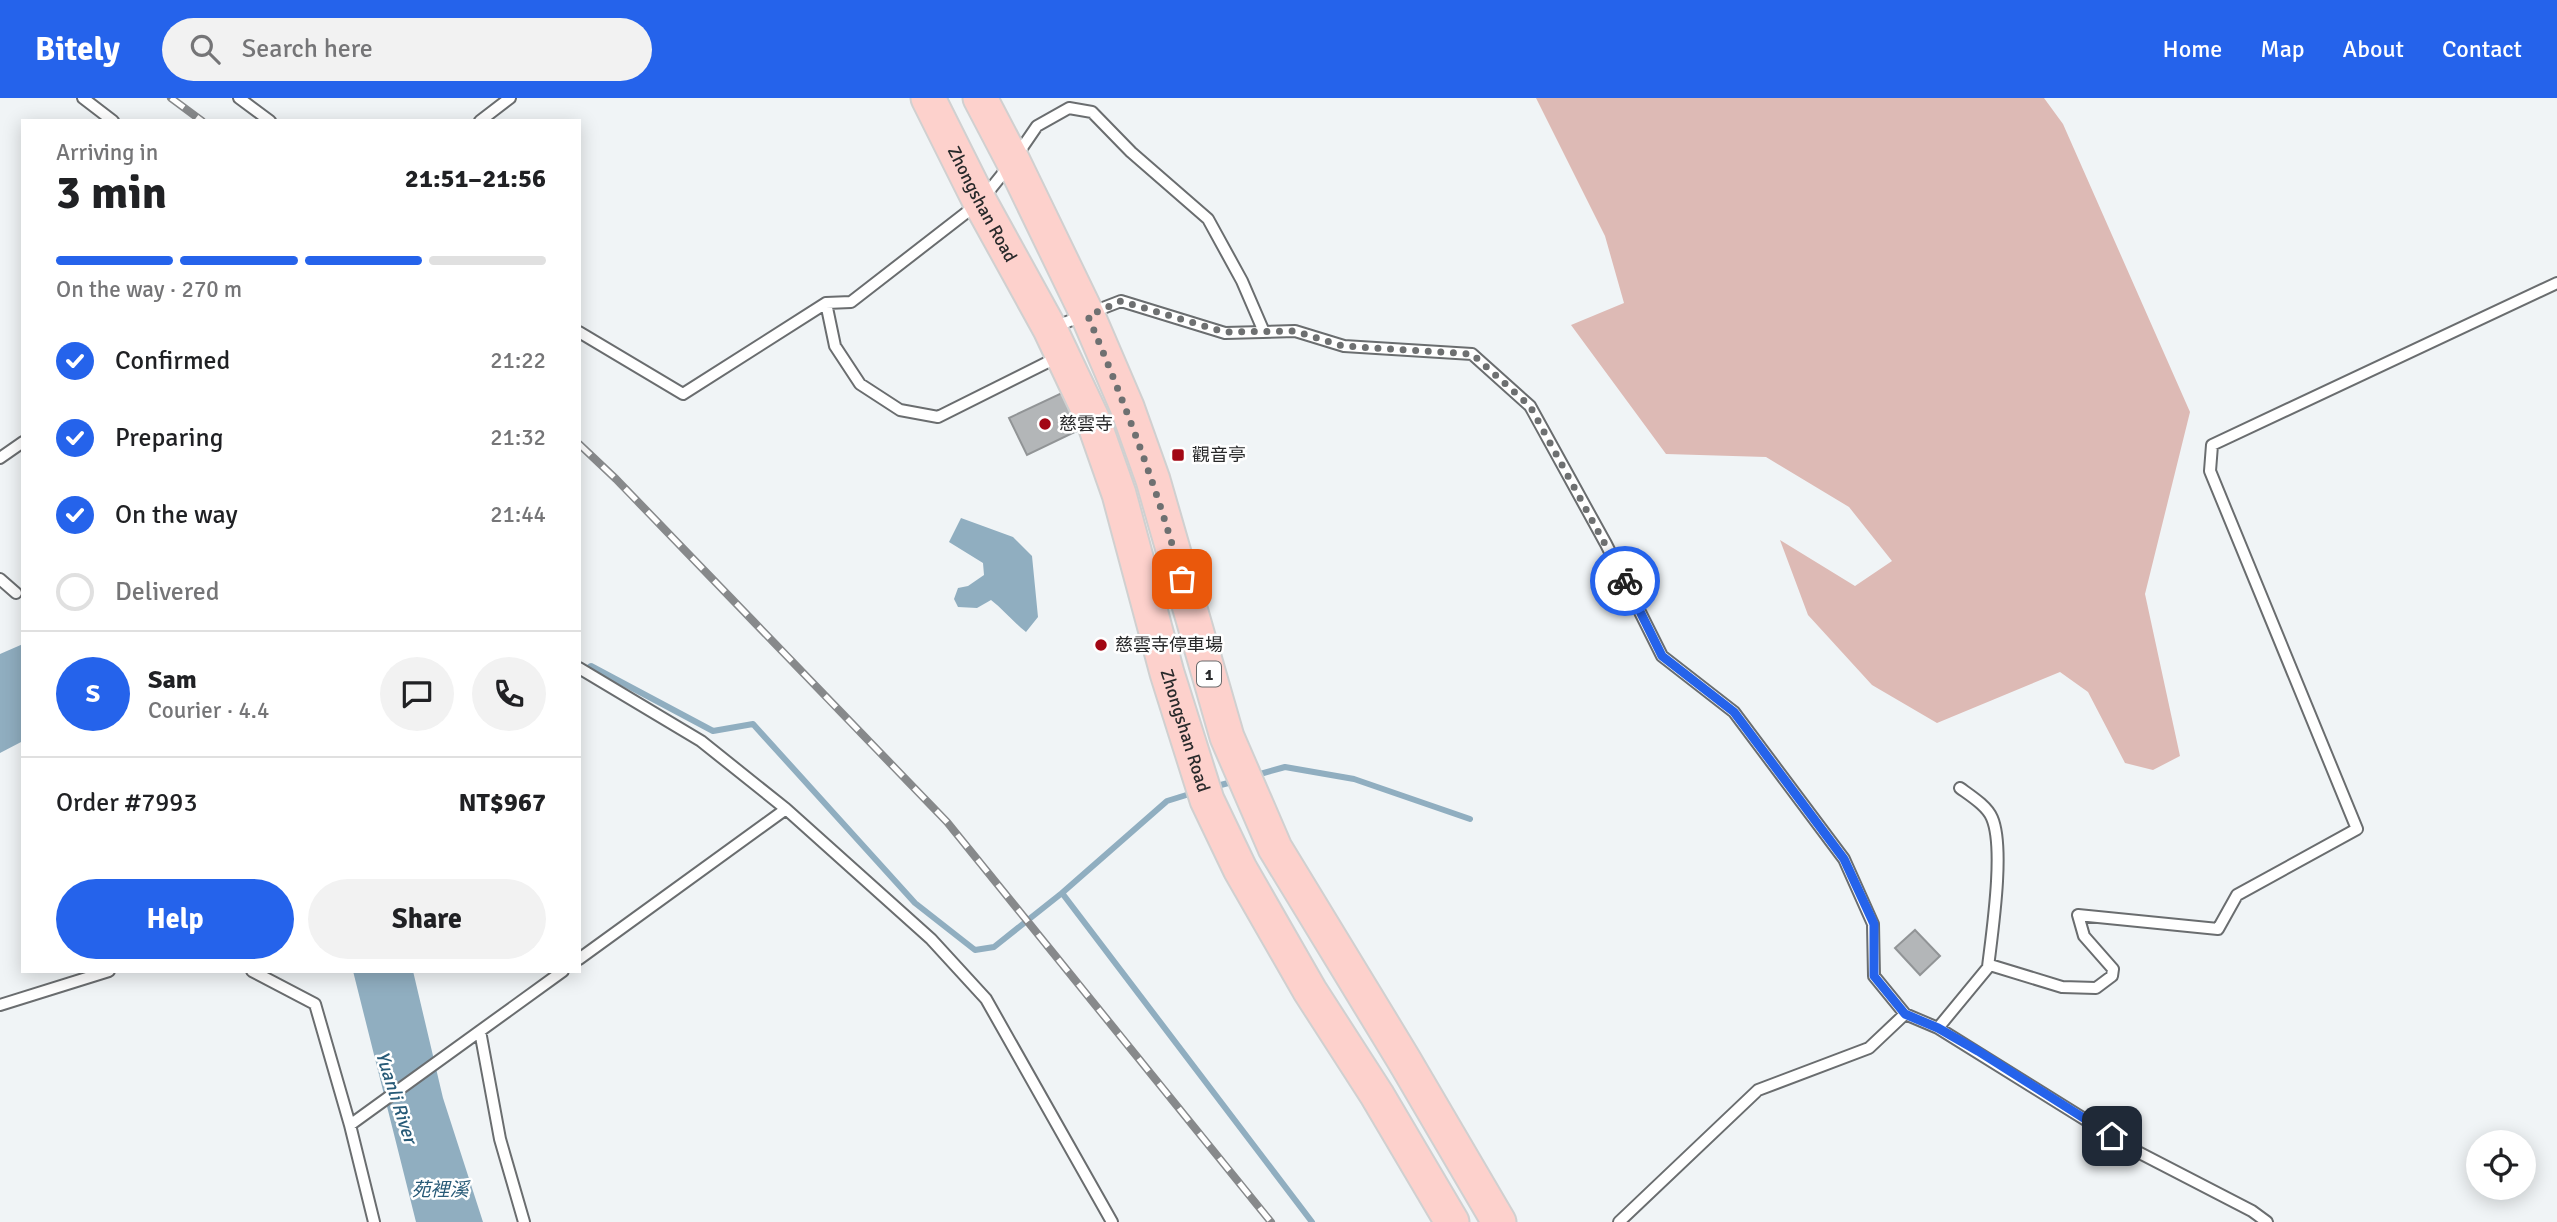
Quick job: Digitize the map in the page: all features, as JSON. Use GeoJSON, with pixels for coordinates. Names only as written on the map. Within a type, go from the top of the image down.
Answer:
{"type":"FeatureCollection","features":[{"type":"Feature","properties":{"kind":"main road","name":"Zhongshan Road"},"geometry":{"type":"LineString","coordinates":[[928,98],[980,202],[1056,342],[1093,420],[1119,494],[1174,697],[1206,800],[1240,869],[1310,991],[1377,1095],[1452,1222]]}},
{"type":"Feature","properties":{"kind":"main road","name":"1"},"geometry":{"type":"LineString","coordinates":[[980,98],[1088,316],[1127,407],[1153,481],[1227,737],[1275,848],[1499,1222]]}},
{"type":"Feature","properties":{"kind":"main road"},"geometry":{"type":"LineString","coordinates":[[1119,494],[1153,481]]}},
{"type":"Feature","properties":{"kind":"lane"},"geometry":{"type":"LineString","coordinates":[[83,98],[110,119]]}},
{"type":"Feature","properties":{"kind":"lane"},"geometry":{"type":"LineString","coordinates":[[239,98],[267,119]]}},
{"type":"Feature","properties":{"kind":"lane"},"geometry":{"type":"LineString","coordinates":[[483,119],[510,98]]}},
{"type":"Feature","properties":{"kind":"lane"},"geometry":{"type":"LineString","coordinates":[[581,333],[683,394],[825,303],[851,302],[980,202],[1013,161],[1037,125],[1069,108],[1093,112],[1131,152],[1208,219],[1242,281],[1264,332]]}},
{"type":"Feature","properties":{"kind":"lane"},"geometry":{"type":"LineString","coordinates":[[1988,967],[1990,965],[2062,987],[2096,988],[2112,976],[2113,969],[2084,936],[2078,915],[2218,929],[2237,895],[2357,829],[2210,471],[2212,445],[2557,283]]}},
{"type":"Feature","properties":{"kind":"lane"},"geometry":{"type":"LineString","coordinates":[[825,303],[835,346],[860,384],[900,410],[938,417],[1056,342],[1088,316],[1121,301],[1224,332],[1295,331],[1343,346],[1472,354],[1530,406],[1606,544],[1662,656],[1734,712],[1844,859],[1874,924],[1874,976],[1905,1014],[1938,1028],[2134,1150],[2252,1211],[2267,1222]]}},
{"type":"Feature","properties":{"kind":"lane"},"geometry":{"type":"LineString","coordinates":[[0,458],[21,443]]}},
{"type":"Feature","properties":{"kind":"lane"},"geometry":{"type":"LineString","coordinates":[[0,579],[16,593]]}},
{"type":"Feature","properties":{"kind":"lane"},"geometry":{"type":"LineString","coordinates":[[581,669],[701,741],[786,809],[931,939],[986,999],[1112,1222]]}},
{"type":"Feature","properties":{"kind":"lane"},"geometry":{"type":"LineString","coordinates":[[1938,1028],[1988,967],[1996,897],[1997,846],[1992,818],[1976,799],[1961,788]]}},
{"type":"Feature","properties":{"kind":"lane"},"geometry":{"type":"LineString","coordinates":[[581,958],[786,809]]}},
{"type":"Feature","properties":{"kind":"lane"},"geometry":{"type":"LineString","coordinates":[[0,1005],[103,973]]}},
{"type":"Feature","properties":{"kind":"lane"},"geometry":{"type":"LineString","coordinates":[[256,973],[315,1004],[350,1125],[374,1222]]}},
{"type":"Feature","properties":{"kind":"lane"},"geometry":{"type":"LineString","coordinates":[[350,1125],[560,973]]}},
{"type":"Feature","properties":{"kind":"lane"},"geometry":{"type":"LineString","coordinates":[[1619,1222],[1758,1090],[1869,1048],[1905,1014]]}},
{"type":"Feature","properties":{"kind":"lane"},"geometry":{"type":"LineString","coordinates":[[477,1033],[500,1139],[524,1222]]}},
{"type":"Feature","properties":{"kind":"shaded area"},"geometry":{"type":"Polygon","coordinates":[[[1536,98],[2044,98],[2063,124],[2190,412],[2145,594],[2180,756],[2153,770],[2125,763],[2088,692],[2060,672],[1937,723],[1872,685],[1808,615],[1780,540],[1855,586],[1892,561],[1849,507],[1766,457],[1666,454],[1571,325],[1624,303],[1605,236],[1536,98]]]}},
{"type":"Feature","properties":{"kind":"water"},"geometry":{"type":"Polygon","coordinates":[[[961,518],[1013,537],[1032,556],[1038,617],[1026,632],[991,600],[977,608],[958,607],[954,599],[958,588],[968,586],[984,575],[983,563],[949,542],[961,518]]]}},
{"type":"Feature","properties":{"kind":"water"},"geometry":{"type":"Polygon","coordinates":[[[21,645],[21,742],[0,753],[0,654],[21,645]]]}},
{"type":"Feature","properties":{"kind":"water","name":"苑裡溪"},"geometry":{"type":"Polygon","coordinates":[[[354,973],[413,973],[443,1098],[483,1222],[416,1222],[354,973]]]}},
{"type":"Feature","properties":{"kind":"building","name":"慈雲寺"},"geometry":{"type":"Polygon","coordinates":[[[1064,392],[1081,429],[1027,455],[1009,418],[1064,392]]]}},
{"type":"Feature","properties":{"kind":"building"},"geometry":{"type":"Polygon","coordinates":[[[1915,930],[1940,956],[1920,975],[1895,948],[1915,930]]]}},
{"type":"Feature","properties":{"kind":"waterway"},"geometry":{"type":"LineString","coordinates":[[581,674],[591,666],[713,731],[753,724],[915,903],[975,950],[994,947],[1062,893]]}},
{"type":"Feature","properties":{"kind":"waterway"},"geometry":{"type":"LineString","coordinates":[[1253,776],[1285,767],[1354,779],[1470,819]]}},
{"type":"Feature","properties":{"kind":"waterway"},"geometry":{"type":"LineString","coordinates":[[1213,787],[1236,781]]}},
{"type":"Feature","properties":{"kind":"waterway"},"geometry":{"type":"LineString","coordinates":[[1196,792],[1167,801],[1062,893],[1312,1222]]}},
{"type":"Feature","properties":{"kind":"railway"},"geometry":{"type":"LineString","coordinates":[[171,98],[199,119]]}},
{"type":"Feature","properties":{"kind":"railway"},"geometry":{"type":"LineString","coordinates":[[581,446],[947,822],[1271,1222]]}},
{"type":"Feature","properties":{"kind":"way so far"},"geometry":{"type":"LineString","coordinates":[[1182,579],[1153,481],[1127,407],[1088,316],[1121,301],[1224,332],[1295,331],[1343,346],[1472,354],[1530,406],[1625,581]]}},
{"type":"Feature","properties":{"kind":"place","name":"慈雲寺"},"geometry":{"type":"Point","coordinates":[1045,424]}},
{"type":"Feature","properties":{"kind":"place","name":"觀音亭"},"geometry":{"type":"Point","coordinates":[1178,455]}},
{"type":"Feature","properties":{"kind":"place","name":"慈雲寺停車場"},"geometry":{"type":"Point","coordinates":[1101,645]}},
{"type":"Feature","properties":{"kind":"route"},"geometry":{"type":"LineString","coordinates":[[1625,581],[1662,656],[1734,712],[1844,859],[1874,924],[1874,976],[1905,1014],[1938,1028],[1978,1051],[2112,1136]]}},
{"type":"Feature","properties":{"kind":"water label","name":"Yuanli River"},"geometry":{"type":"Point","coordinates":[397,1097]}}]}
